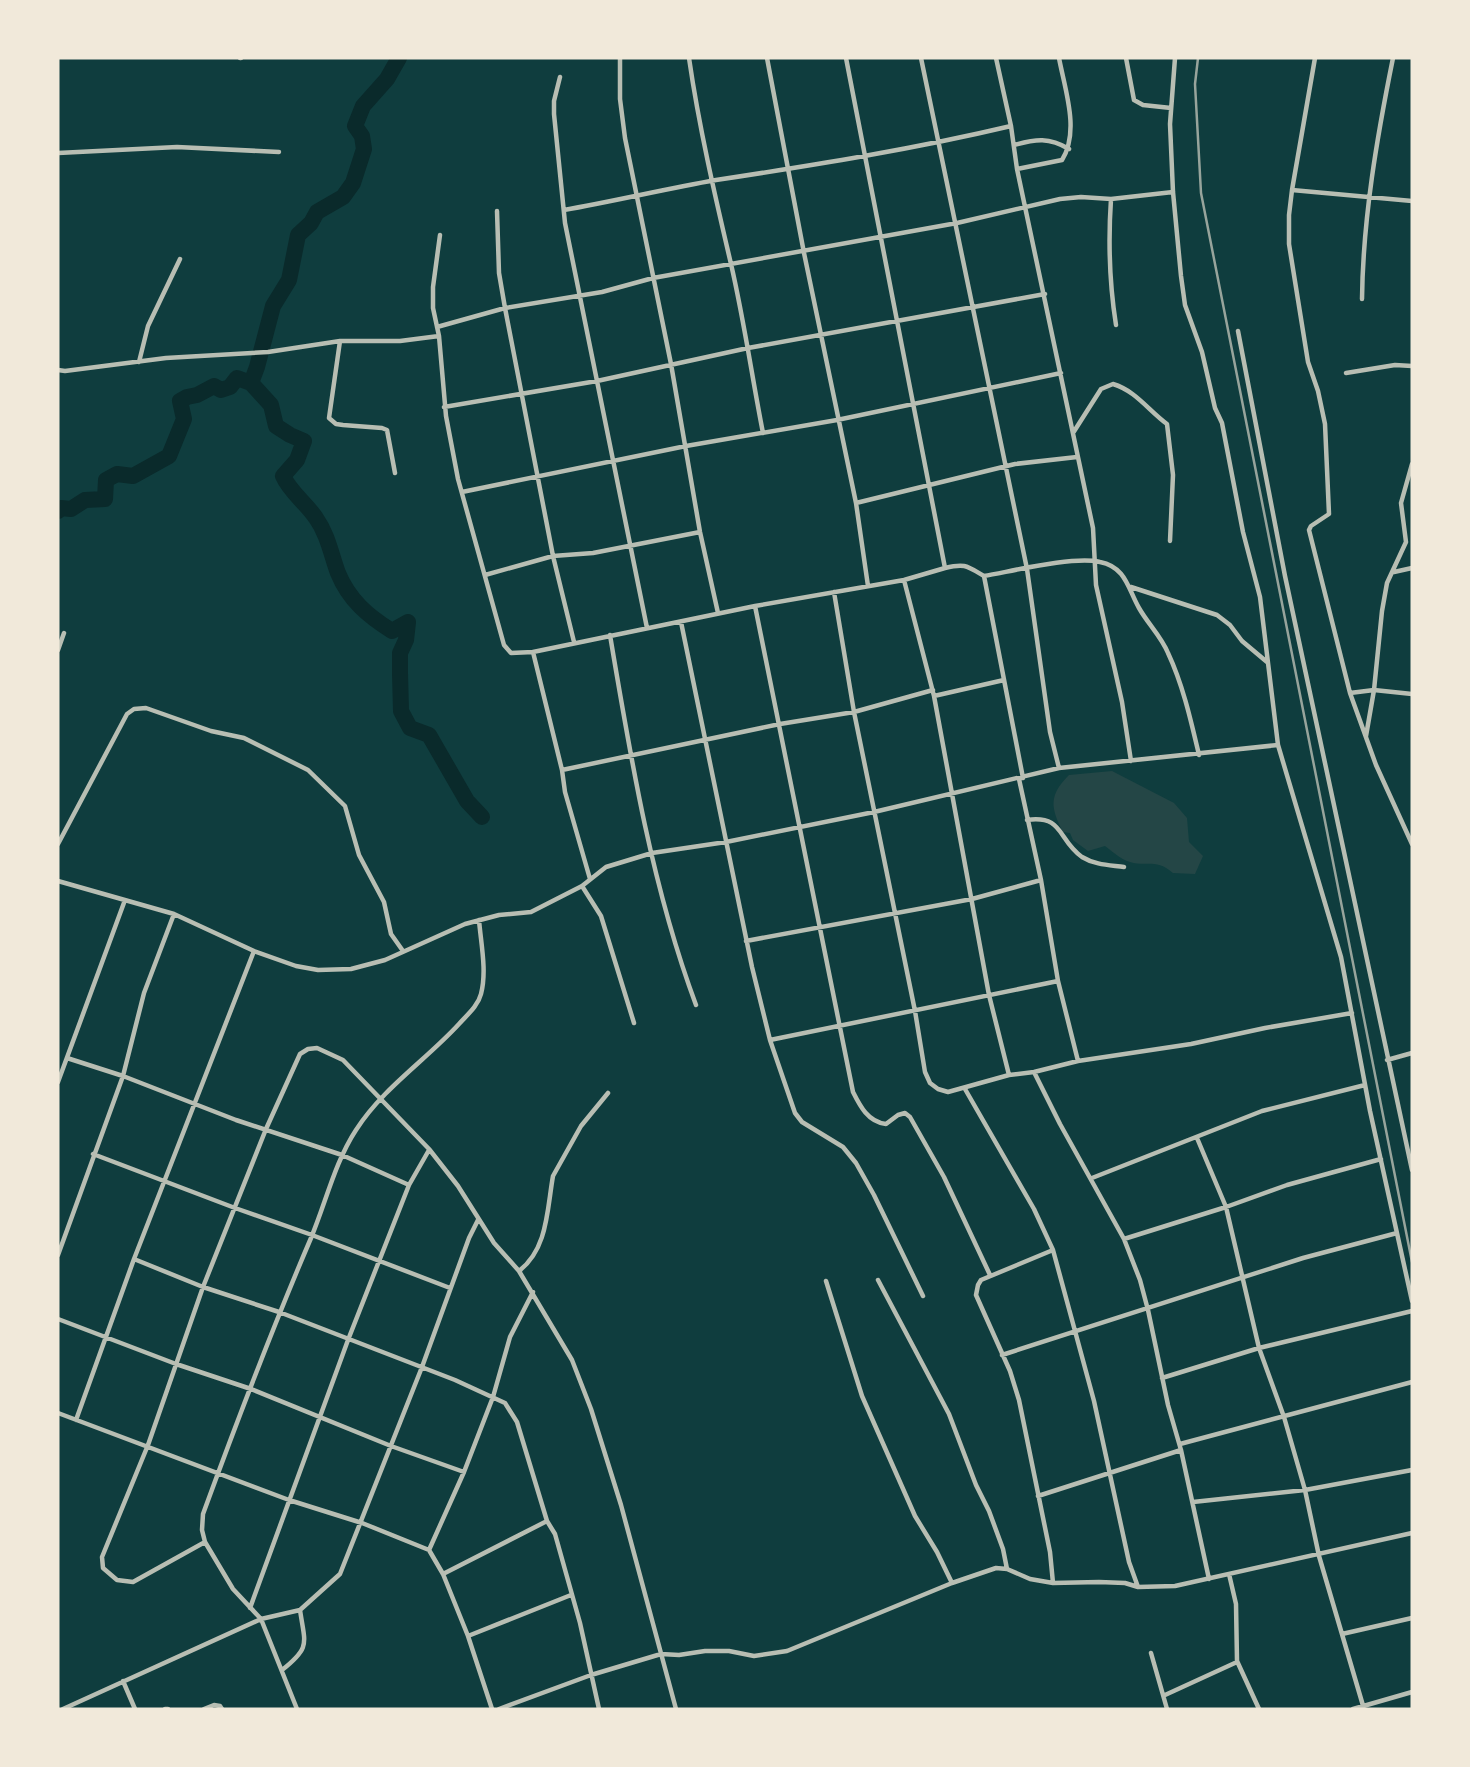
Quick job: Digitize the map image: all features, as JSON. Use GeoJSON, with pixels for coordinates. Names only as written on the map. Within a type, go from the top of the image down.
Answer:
{"type":"FeatureCollection","features":[{"type":"Feature","properties":{"kind":"street"},"geometry":{"type":"LineString","coordinates":[[620,58],[620,99],[625,138],[671,364],[700,532],[718,613]]}},
{"type":"Feature","properties":{"kind":"street"},"geometry":{"type":"LineString","coordinates":[[689,58],[719,219],[748,348],[762,433]]}},
{"type":"Feature","properties":{"kind":"street"},"geometry":{"type":"LineString","coordinates":[[767,58],[837,420],[856,503],[868,586]]}},
{"type":"Feature","properties":{"kind":"street"},"geometry":{"type":"LineString","coordinates":[[846,58],[945,568]]}},
{"type":"Feature","properties":{"kind":"street"},"geometry":{"type":"LineString","coordinates":[[921,58],[1027,569],[1050,732],[1059,768]]}},
{"type":"Feature","properties":{"kind":"street"},"geometry":{"type":"LineString","coordinates":[[996,58],[1025,209],[1093,528],[1096,585],[1122,702],[1131,761]]}},
{"type":"Feature","properties":{"kind":"street"},"geometry":{"type":"LineString","coordinates":[[1017,169],[1062,160],[1069,149],[1071,129],[1059,58]]}},
{"type":"Feature","properties":{"kind":"street"},"geometry":{"type":"LineString","coordinates":[[1126,58],[1134,100],[1143,106],[1171,108]]}},
{"type":"Feature","properties":{"kind":"street"},"geometry":{"type":"LineString","coordinates":[[1175,58],[1171,108],[1173,192],[1185,304],[1202,352],[1215,408],[1222,423],[1242,532],[1260,597],[1278,745],[1341,957],[1365,1085],[1412,1301]]}},
{"type":"Feature","properties":{"kind":"street"},"geometry":{"type":"LineString","coordinates":[[1315,58],[1289,215],[1289,244],[1308,362],[1325,424],[1329,514],[1309,530],[1350,693],[1412,844]]}},
{"type":"Feature","properties":{"kind":"street"},"geometry":{"type":"LineString","coordinates":[[1362,299],[1363,252],[1370,196],[1379,127],[1393,58]]}},
{"type":"Feature","properties":{"kind":"street"},"geometry":{"type":"LineString","coordinates":[[560,77],[554,114],[564,210],[611,461],[647,628]]}},
{"type":"Feature","properties":{"kind":"street"},"geometry":{"type":"LineString","coordinates":[[564,210],[713,181],[789,170],[1011,126]]}},
{"type":"Feature","properties":{"kind":"street"},"geometry":{"type":"LineString","coordinates":[[1014,145],[1028,141],[1055,141],[1069,149]]}},
{"type":"Feature","properties":{"kind":"street"},"geometry":{"type":"LineString","coordinates":[[58,153],[177,147],[279,152]]}},
{"type":"Feature","properties":{"kind":"street"},"geometry":{"type":"LineString","coordinates":[[1292,190],[1412,201]]}},
{"type":"Feature","properties":{"kind":"street"},"geometry":{"type":"LineString","coordinates":[[437,327],[505,308],[579,296],[653,278],[804,253],[957,223],[1060,199],[1111,199],[1173,192]]}},
{"type":"Feature","properties":{"kind":"street"},"geometry":{"type":"LineString","coordinates":[[1111,199],[1109,277],[1116,325]]}},
{"type":"Feature","properties":{"kind":"street"},"geometry":{"type":"LineString","coordinates":[[498,211],[497,242],[505,308],[553,556],[574,642]]}},
{"type":"Feature","properties":{"kind":"street"},"geometry":{"type":"LineString","coordinates":[[440,235],[433,287],[444,407],[462,492],[507,650],[511,653],[533,652],[718,613],[904,580],[962,565],[971,566],[984,576],[1058,981],[1078,1061]]}},
{"type":"Feature","properties":{"kind":"street"},"geometry":{"type":"LineString","coordinates":[[139,362],[148,326],[180,259]]}},
{"type":"Feature","properties":{"kind":"street"},"geometry":{"type":"LineString","coordinates":[[444,407],[597,381],[748,348],[1045,293]]}},
{"type":"Feature","properties":{"kind":"street"},"geometry":{"type":"LineString","coordinates":[[1238,331],[1285,576],[1412,1170]]}},
{"type":"Feature","properties":{"kind":"street"},"geometry":{"type":"LineString","coordinates":[[58,370],[268,352],[340,341],[400,341],[439,336]]}},
{"type":"Feature","properties":{"kind":"street"},"geometry":{"type":"LineString","coordinates":[[340,341],[329,418],[336,424],[387,430],[395,474]]}},
{"type":"Feature","properties":{"kind":"street"},"geometry":{"type":"LineString","coordinates":[[1346,373],[1395,365],[1412,366]]}},
{"type":"Feature","properties":{"kind":"street"},"geometry":{"type":"LineString","coordinates":[[462,492],[686,446],[837,420],[1061,373]]}},
{"type":"Feature","properties":{"kind":"street"},"geometry":{"type":"LineString","coordinates":[[1072,434],[1101,389],[1113,384],[1123,387],[1142,401],[1167,424],[1173,475],[1170,541]]}},
{"type":"Feature","properties":{"kind":"street"},"geometry":{"type":"LineString","coordinates":[[856,503],[1004,467],[1077,457]]}},
{"type":"Feature","properties":{"kind":"street"},"geometry":{"type":"LineString","coordinates":[[1366,737],[1387,583],[1406,542],[1401,503],[1412,464]]}},
{"type":"Feature","properties":{"kind":"street"},"geometry":{"type":"LineString","coordinates":[[485,575],[553,556],[593,553],[700,532]]}},
{"type":"Feature","properties":{"kind":"street"},"geometry":{"type":"LineString","coordinates":[[984,576],[1076,561],[1095,561],[1119,570],[1137,605],[1169,653],[1181,686],[1199,755]]}},
{"type":"Feature","properties":{"kind":"street"},"geometry":{"type":"LineString","coordinates":[[1393,572],[1412,568]]}},
{"type":"Feature","properties":{"kind":"street"},"geometry":{"type":"LineString","coordinates":[[904,580],[933,693],[989,995],[1009,1076]]}},
{"type":"Feature","properties":{"kind":"street"},"geometry":{"type":"LineString","coordinates":[[1130,587],[1217,615],[1230,625],[1242,641],[1268,662]]}},
{"type":"Feature","properties":{"kind":"street"},"geometry":{"type":"LineString","coordinates":[[834,592],[854,712],[915,1010],[923,1065],[930,1083],[937,1089],[948,1092],[965,1089],[1078,1061],[1191,1044],[1352,1013]]}},
{"type":"Feature","properties":{"kind":"street"},"geometry":{"type":"LineString","coordinates":[[755,606],[850,1082],[862,1110],[880,1124],[886,1124],[905,1113],[910,1117],[944,1177],[990,1275]]}},
{"type":"Feature","properties":{"kind":"street"},"geometry":{"type":"LineString","coordinates":[[681,622],[746,941],[770,1040],[795,1113],[802,1122],[843,1147],[856,1163],[923,1296]]}},
{"type":"Feature","properties":{"kind":"street"},"geometry":{"type":"LineString","coordinates":[[58,650],[64,633]]}},
{"type":"Feature","properties":{"kind":"street"},"geometry":{"type":"LineString","coordinates":[[610,635],[631,757],[652,853],[680,961],[696,1005]]}},
{"type":"Feature","properties":{"kind":"street"},"geometry":{"type":"LineString","coordinates":[[533,652],[565,792],[590,878]]}},
{"type":"Feature","properties":{"kind":"street"},"geometry":{"type":"LineString","coordinates":[[562,770],[1004,680]]}},
{"type":"Feature","properties":{"kind":"street"},"geometry":{"type":"LineString","coordinates":[[1350,693],[1374,690],[1412,694]]}},
{"type":"Feature","properties":{"kind":"street"},"geometry":{"type":"LineString","coordinates":[[58,844],[127,714],[134,709],[146,708],[211,731],[244,738],[307,770],[345,806],[359,855],[384,902],[391,934],[403,951]]}},
{"type":"Feature","properties":{"kind":"street"},"geometry":{"type":"LineString","coordinates":[[58,881],[174,914],[254,951],[296,966],[318,970],[351,969],[385,960],[465,924],[499,915],[531,912],[582,886],[606,867],[652,853],[726,842],[874,812],[1059,768],[1278,745]]}},
{"type":"Feature","properties":{"kind":"street"},"geometry":{"type":"LineString","coordinates":[[1027,820],[1046,819],[1052,822],[1071,848],[1093,863],[1124,867]]}},
{"type":"Feature","properties":{"kind":"street"},"geometry":{"type":"LineString","coordinates":[[746,941],[972,899],[1041,880]]}},
{"type":"Feature","properties":{"kind":"street"},"geometry":{"type":"LineString","coordinates":[[582,886],[601,916],[634,1023]]}},
{"type":"Feature","properties":{"kind":"street"},"geometry":{"type":"LineString","coordinates":[[58,1082],[125,900]]}},
{"type":"Feature","properties":{"kind":"street"},"geometry":{"type":"LineString","coordinates":[[58,1255],[123,1076],[144,993],[174,914]]}},
{"type":"Feature","properties":{"kind":"street"},"geometry":{"type":"LineString","coordinates":[[298,1709],[261,1619],[219,1569],[205,1542],[202,1514],[342,1155],[356,1130],[380,1098],[429,1056],[481,997],[483,981],[479,920]]}},
{"type":"Feature","properties":{"kind":"street"},"geometry":{"type":"LineString","coordinates":[[76,1420],[134,1259],[254,951]]}},
{"type":"Feature","properties":{"kind":"street"},"geometry":{"type":"LineString","coordinates":[[770,1040],[1058,981]]}},
{"type":"Feature","properties":{"kind":"street"},"geometry":{"type":"LineString","coordinates":[[205,1542],[133,1582],[117,1580],[103,1568],[102,1557],[148,1445],[203,1287],[266,1129],[300,1054],[317,1048],[343,1060],[429,1149],[458,1186],[478,1220],[519,1271],[572,1360],[591,1409],[621,1505],[676,1709]]}},
{"type":"Feature","properties":{"kind":"street"},"geometry":{"type":"LineString","coordinates":[[1387,1060],[1412,1053]]}},
{"type":"Feature","properties":{"kind":"street"},"geometry":{"type":"LineString","coordinates":[[67,1058],[342,1155],[409,1185]]}},
{"type":"Feature","properties":{"kind":"street"},"geometry":{"type":"LineString","coordinates":[[1034,1072],[1124,1239],[1149,1310],[1162,1378],[1181,1447],[1209,1579]]}},
{"type":"Feature","properties":{"kind":"street"},"geometry":{"type":"LineString","coordinates":[[1093,1178],[1262,1111],[1365,1085]]}},
{"type":"Feature","properties":{"kind":"street"},"geometry":{"type":"LineString","coordinates":[[965,1089],[1034,1209],[1053,1250],[1076,1330],[1129,1562],[1138,1587]]}},
{"type":"Feature","properties":{"kind":"street"},"geometry":{"type":"LineString","coordinates":[[519,1271],[529,1263],[542,1242],[557,1166],[570,1149],[581,1126],[608,1093]]}},
{"type":"Feature","properties":{"kind":"street"},"geometry":{"type":"LineString","coordinates":[[1197,1138],[1226,1207],[1259,1348],[1284,1417],[1305,1490],[1319,1556],[1363,1708]]}},
{"type":"Feature","properties":{"kind":"street"},"geometry":{"type":"LineString","coordinates":[[250,1608],[318,1416],[378,1262],[409,1185],[429,1149]]}},
{"type":"Feature","properties":{"kind":"street"},"geometry":{"type":"LineString","coordinates":[[93,1154],[450,1288]]}},
{"type":"Feature","properties":{"kind":"street"},"geometry":{"type":"LineString","coordinates":[[1124,1239],[1287,1185],[1381,1159]]}},
{"type":"Feature","properties":{"kind":"street"},"geometry":{"type":"LineString","coordinates":[[63,1709],[261,1619],[300,1610],[340,1574],[478,1220]]}},
{"type":"Feature","properties":{"kind":"street"},"geometry":{"type":"LineString","coordinates":[[1002,1355],[1104,1320],[1149,1310],[1303,1258],[1397,1233]]}},
{"type":"Feature","properties":{"kind":"street"},"geometry":{"type":"LineString","coordinates":[[1053,1250],[990,1275],[978,1285],[976,1295],[1019,1400],[1054,1583]]}},
{"type":"Feature","properties":{"kind":"street"},"geometry":{"type":"LineString","coordinates":[[134,1259],[422,1367],[505,1403],[517,1422],[547,1521],[555,1534],[580,1623],[599,1709]]}},
{"type":"Feature","properties":{"kind":"street"},"geometry":{"type":"LineString","coordinates":[[878,1280],[949,1414],[976,1485],[989,1511],[1003,1549],[1007,1569]]}},
{"type":"Feature","properties":{"kind":"street"},"geometry":{"type":"LineString","coordinates":[[826,1281],[862,1396],[915,1516],[937,1552],[952,1584]]}},
{"type":"Feature","properties":{"kind":"street"},"geometry":{"type":"LineString","coordinates":[[429,1550],[493,1398],[510,1337],[533,1292]]}},
{"type":"Feature","properties":{"kind":"street"},"geometry":{"type":"LineString","coordinates":[[1162,1378],[1259,1348],[1412,1311]]}},
{"type":"Feature","properties":{"kind":"street"},"geometry":{"type":"LineString","coordinates":[[58,1319],[464,1472]]}},
{"type":"Feature","properties":{"kind":"street"},"geometry":{"type":"LineString","coordinates":[[1038,1496],[1110,1474],[1181,1447],[1412,1382]]}},
{"type":"Feature","properties":{"kind":"street"},"geometry":{"type":"LineString","coordinates":[[58,1413],[218,1471],[289,1500],[362,1523],[429,1550],[443,1574],[468,1636],[492,1709]]}},
{"type":"Feature","properties":{"kind":"street"},"geometry":{"type":"LineString","coordinates":[[1193,1502],[1305,1490],[1412,1470]]}},
{"type":"Feature","properties":{"kind":"street"},"geometry":{"type":"LineString","coordinates":[[443,1574],[547,1521]]}},
{"type":"Feature","properties":{"kind":"street"},"geometry":{"type":"LineString","coordinates":[[499,1709],[591,1675],[661,1654],[729,1651],[754,1656],[787,1651],[996,1568],[1007,1569],[1030,1579],[1054,1583],[1099,1582],[1125,1583],[1138,1587],[1175,1586],[1319,1556],[1412,1533]]}},
{"type":"Feature","properties":{"kind":"street"},"geometry":{"type":"LineString","coordinates":[[1229,1573],[1236,1604],[1237,1661],[1259,1709]]}},
{"type":"Feature","properties":{"kind":"street"},"geometry":{"type":"LineString","coordinates":[[468,1636],[571,1594]]}},
{"type":"Feature","properties":{"kind":"street"},"geometry":{"type":"LineString","coordinates":[[282,1670],[299,1656],[303,1649],[300,1610]]}},
{"type":"Feature","properties":{"kind":"street"},"geometry":{"type":"LineString","coordinates":[[1342,1634],[1412,1618]]}},
{"type":"Feature","properties":{"kind":"street"},"geometry":{"type":"LineString","coordinates":[[1151,1653],[1167,1709]]}},
{"type":"Feature","properties":{"kind":"street"},"geometry":{"type":"LineString","coordinates":[[1165,1695],[1237,1661]]}},
{"type":"Feature","properties":{"kind":"street"},"geometry":{"type":"LineString","coordinates":[[123,1681],[135,1709]]}},
{"type":"Feature","properties":{"kind":"street"},"geometry":{"type":"LineString","coordinates":[[1353,1709],[1412,1692]]}},
{"type":"Feature","properties":{"kind":"street"},"geometry":{"type":"LineString","coordinates":[[204,1709],[214,1705],[222,1709]]}},
{"type":"Feature","properties":{"kind":"shaded area"},"geometry":{"type":"Polygon","coordinates":[[[1112,771],[1174,803],[1187,818],[1189,842],[1203,856],[1195,874],[1173,873],[1156,864],[1130,862],[1105,846],[1088,851],[1073,840],[1070,833],[1063,832],[1054,808],[1055,795],[1062,782],[1069,775],[1112,771]]]}},
{"type":"Feature","properties":{"kind":"waterway"},"geometry":{"type":"LineString","coordinates":[[399,58],[387,79],[363,106],[355,126],[362,136],[364,149],[353,183],[343,197],[317,212],[311,223],[298,235],[289,280],[273,306],[251,383],[271,405],[276,426],[304,441],[297,460],[283,476],[320,524],[342,583],[367,613],[392,631],[408,622],[406,640],[400,653],[401,711],[410,728],[429,735],[467,801],[482,817]]}},
{"type":"Feature","properties":{"kind":"waterway"},"geometry":{"type":"LineString","coordinates":[[58,511],[61,508],[71,509],[85,500],[105,499],[106,480],[117,474],[133,476],[169,456],[184,419],[180,401],[214,386],[221,390],[230,387],[237,378],[251,383]]}},
{"type":"Feature","properties":{"kind":"railway"},"geometry":{"type":"LineString","coordinates":[[1198,58],[1195,84],[1201,193],[1412,1262]]}}]}
